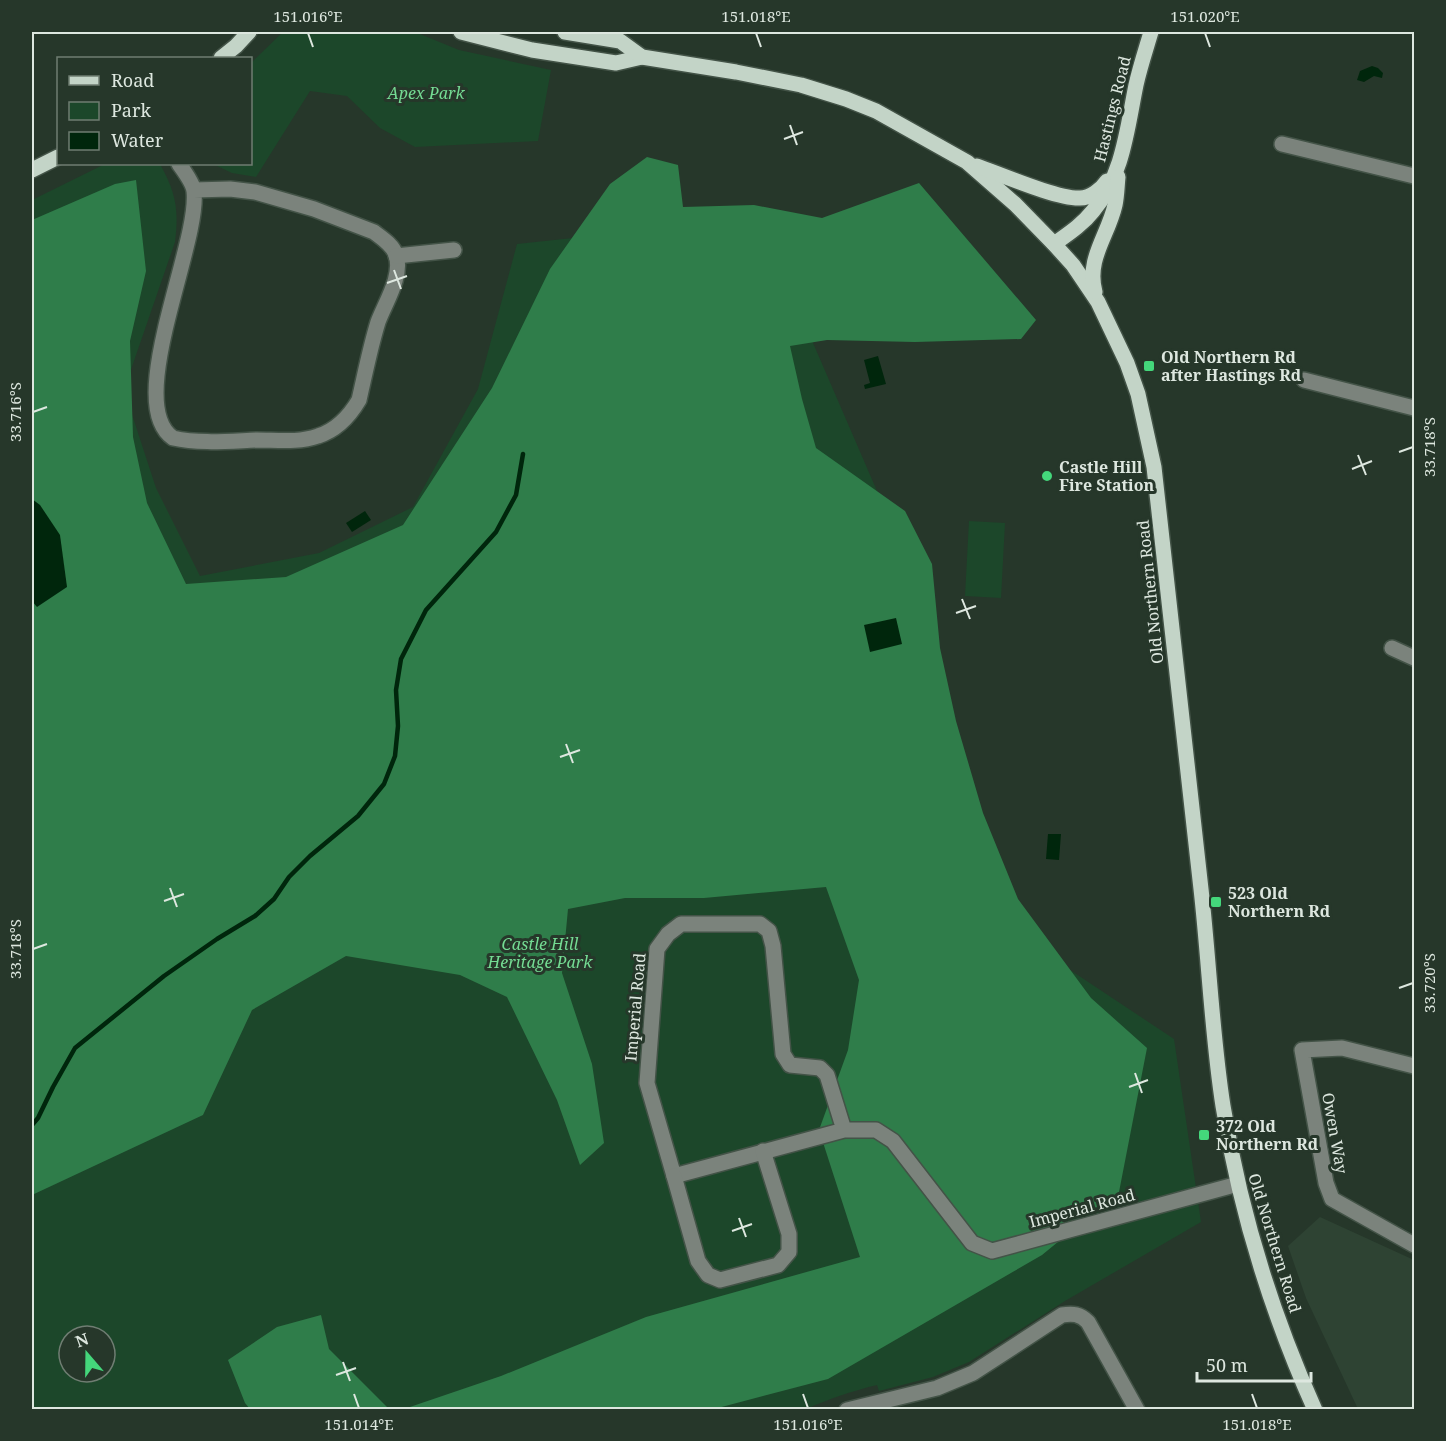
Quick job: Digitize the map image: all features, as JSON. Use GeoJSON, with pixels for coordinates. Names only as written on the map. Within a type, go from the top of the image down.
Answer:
{"type":"FeatureCollection","features":[{"type":"Feature","properties":{"kind":"main road"},"geometry":{"type":"LineString","coordinates":[[222,57],[249,32]]}},
{"type":"Feature","properties":{"kind":"main road","name":"Old Northern Road"},"geometry":{"type":"LineString","coordinates":[[460,32],[532,50],[616,63],[642,57],[790,83],[846,99],[876,111],[967,162],[1015,204],[1054,244],[1073,265],[1098,302],[1123,353],[1138,394],[1154,467],[1206,934],[1222,1103],[1247,1224],[1278,1316],[1315,1410]]}},
{"type":"Feature","properties":{"kind":"main road","name":"Old Northern Road"},"geometry":{"type":"LineString","coordinates":[[565,32],[620,41],[642,57]]}},
{"type":"Feature","properties":{"kind":"main road","name":"Hastings Road"},"geometry":{"type":"LineString","coordinates":[[1054,244],[1074,230],[1094,211],[1119,165],[1150,32]]}},
{"type":"Feature","properties":{"kind":"main road"},"geometry":{"type":"LineString","coordinates":[[32,170],[57,158]]}},
{"type":"Feature","properties":{"kind":"main road"},"geometry":{"type":"LineString","coordinates":[[967,162],[1053,192],[1080,198],[1091,196],[1104,185],[1119,165]]}},
{"type":"Feature","properties":{"kind":"main road"},"geometry":{"type":"LineString","coordinates":[[1098,302],[1092,282],[1093,268],[1097,250],[1115,206],[1119,165]]}},
{"type":"Feature","properties":{"kind":"street"},"geometry":{"type":"LineString","coordinates":[[1282,144],[1414,176]]}},
{"type":"Feature","properties":{"kind":"street"},"geometry":{"type":"LineString","coordinates":[[180,165],[194,190],[189,238],[166,323],[159,364],[157,415],[160,425],[173,438],[205,441],[292,441],[317,437],[342,423],[359,400],[378,323],[395,278],[398,265],[396,256],[389,245],[374,232],[314,209],[243,190],[194,190]]}},
{"type":"Feature","properties":{"kind":"street"},"geometry":{"type":"LineString","coordinates":[[396,256],[454,250]]}},
{"type":"Feature","properties":{"kind":"street"},"geometry":{"type":"LineString","coordinates":[[1304,380],[1414,408]]}},
{"type":"Feature","properties":{"kind":"street"},"geometry":{"type":"LineString","coordinates":[[1392,648],[1414,658]]}},
{"type":"Feature","properties":{"kind":"street","name":"Imperial Road"},"geometry":{"type":"LineString","coordinates":[[844,1130],[827,1075],[820,1068],[790,1065],[783,1054],[773,946],[769,932],[760,924],[681,924],[668,934],[657,949],[647,1083],[674,1176],[844,1130],[876,1130],[893,1141],[972,1243],[992,1251],[1238,1184]]}},
{"type":"Feature","properties":{"kind":"street","name":"Owen Way"},"geometry":{"type":"LineString","coordinates":[[1414,1066],[1342,1048],[1302,1050],[1326,1183],[1332,1200],[1414,1245]]}},
{"type":"Feature","properties":{"kind":"street"},"geometry":{"type":"LineString","coordinates":[[674,1176],[698,1261],[708,1275],[720,1280],[778,1265],[789,1252],[789,1234],[763,1151]]}},
{"type":"Feature","properties":{"kind":"street"},"geometry":{"type":"LineString","coordinates":[[847,1410],[888,1405],[973,1373],[1062,1315],[1070,1313],[1081,1315],[1088,1322],[1137,1410]]}},
{"type":"Feature","properties":{"kind":"shaded area"},"geometry":{"type":"Polygon","coordinates":[[[1320,1217],[1414,1260],[1414,1409],[1358,1409],[1306,1298],[1288,1246],[1320,1217]]]}},
{"type":"Feature","properties":{"kind":"green space","name":"Apex Park"},"geometry":{"type":"Polygon","coordinates":[[[283,32],[415,32],[459,50],[551,70],[538,141],[415,147],[380,128],[347,96],[310,91],[256,177],[232,173],[215,165],[252,165],[252,62],[283,32]]]}},
{"type":"Feature","properties":{"kind":"green space","name":"Castle Hill Heritage Park"},"geometry":{"type":"Polygon","coordinates":[[[647,157],[678,165],[683,207],[754,205],[822,218],[919,183],[1036,320],[1021,339],[915,342],[827,340],[790,346],[816,448],[905,511],[932,564],[940,648],[956,721],[983,813],[1018,899],[1091,998],[1147,1048],[1119,1192],[1042,1255],[828,1379],[714,1409],[404,1409],[501,1376],[646,1317],[860,1257],[819,1130],[848,1050],[859,980],[826,887],[704,898],[625,898],[568,909],[562,973],[592,1064],[604,1143],[580,1165],[557,1100],[507,997],[460,975],[346,956],[252,1010],[203,1115],[32,1195],[32,220],[115,184],[136,180],[146,271],[130,341],[133,437],[147,503],[186,584],[286,577],[403,525],[492,388],[550,269],[610,184],[647,157]]]}},
{"type":"Feature","properties":{"kind":"green space","name":"Castle Hill Heritage Park"},"geometry":{"type":"Polygon","coordinates":[[[103,165],[160,165],[170,184],[177,220],[175,242],[124,390],[156,488],[200,576],[319,553],[413,507],[478,389],[517,244],[759,218],[877,491],[1010,930],[1174,1039],[1201,1222],[1065,1301],[969,1362],[933,1377],[879,1391],[877,1385],[806,1409],[32,1409],[32,200],[103,165]]]}},
{"type":"Feature","properties":{"kind":"green space"},"geometry":{"type":"Polygon","coordinates":[[[969,521],[1005,523],[1001,598],[965,596],[969,521]]]}},
{"type":"Feature","properties":{"kind":"green space"},"geometry":{"type":"Polygon","coordinates":[[[321,1315],[329,1349],[389,1409],[250,1409],[245,1403],[228,1360],[277,1327],[321,1315]]]}},
{"type":"Feature","properties":{"kind":"water"},"geometry":{"type":"Polygon","coordinates":[[[1372,66],[1383,73],[1382,78],[1374,76],[1364,82],[1357,80],[1360,71],[1372,66]]]}},
{"type":"Feature","properties":{"kind":"water"},"geometry":{"type":"Polygon","coordinates":[[[878,356],[886,384],[865,389],[864,385],[870,383],[864,360],[878,356]]]}},
{"type":"Feature","properties":{"kind":"water"},"geometry":{"type":"Polygon","coordinates":[[[32,499],[40,505],[60,535],[67,587],[37,607],[32,601],[32,499]]]}},
{"type":"Feature","properties":{"kind":"water"},"geometry":{"type":"Polygon","coordinates":[[[365,511],[371,520],[352,532],[346,523],[365,511]]]}},
{"type":"Feature","properties":{"kind":"water"},"geometry":{"type":"Polygon","coordinates":[[[896,618],[902,644],[870,652],[864,625],[896,618]]]}},
{"type":"Feature","properties":{"kind":"water"},"geometry":{"type":"Polygon","coordinates":[[[1048,834],[1061,834],[1059,860],[1046,859],[1048,834]]]}},
{"type":"Feature","properties":{"kind":"waterway"},"geometry":{"type":"LineString","coordinates":[[32,1125],[38,1118],[75,1048],[164,976],[255,916],[274,899],[289,877],[310,856],[358,816],[384,784],[395,756],[398,726],[396,690],[401,659],[426,610],[496,532],[516,495],[523,454]]}},
{"type":"Feature","properties":{"kind":"place","name":"Old Northern Rd after Hastings Rd"},"geometry":{"type":"Point","coordinates":[1149,366]}},
{"type":"Feature","properties":{"kind":"place","name":"Castle Hill Fire Station"},"geometry":{"type":"Point","coordinates":[1047,476]}},
{"type":"Feature","properties":{"kind":"place","name":"523 Old Northern Rd"},"geometry":{"type":"Point","coordinates":[1216,902]}},
{"type":"Feature","properties":{"kind":"place","name":"372 Old Northern Rd"},"geometry":{"type":"Point","coordinates":[1204,1135]}}]}
